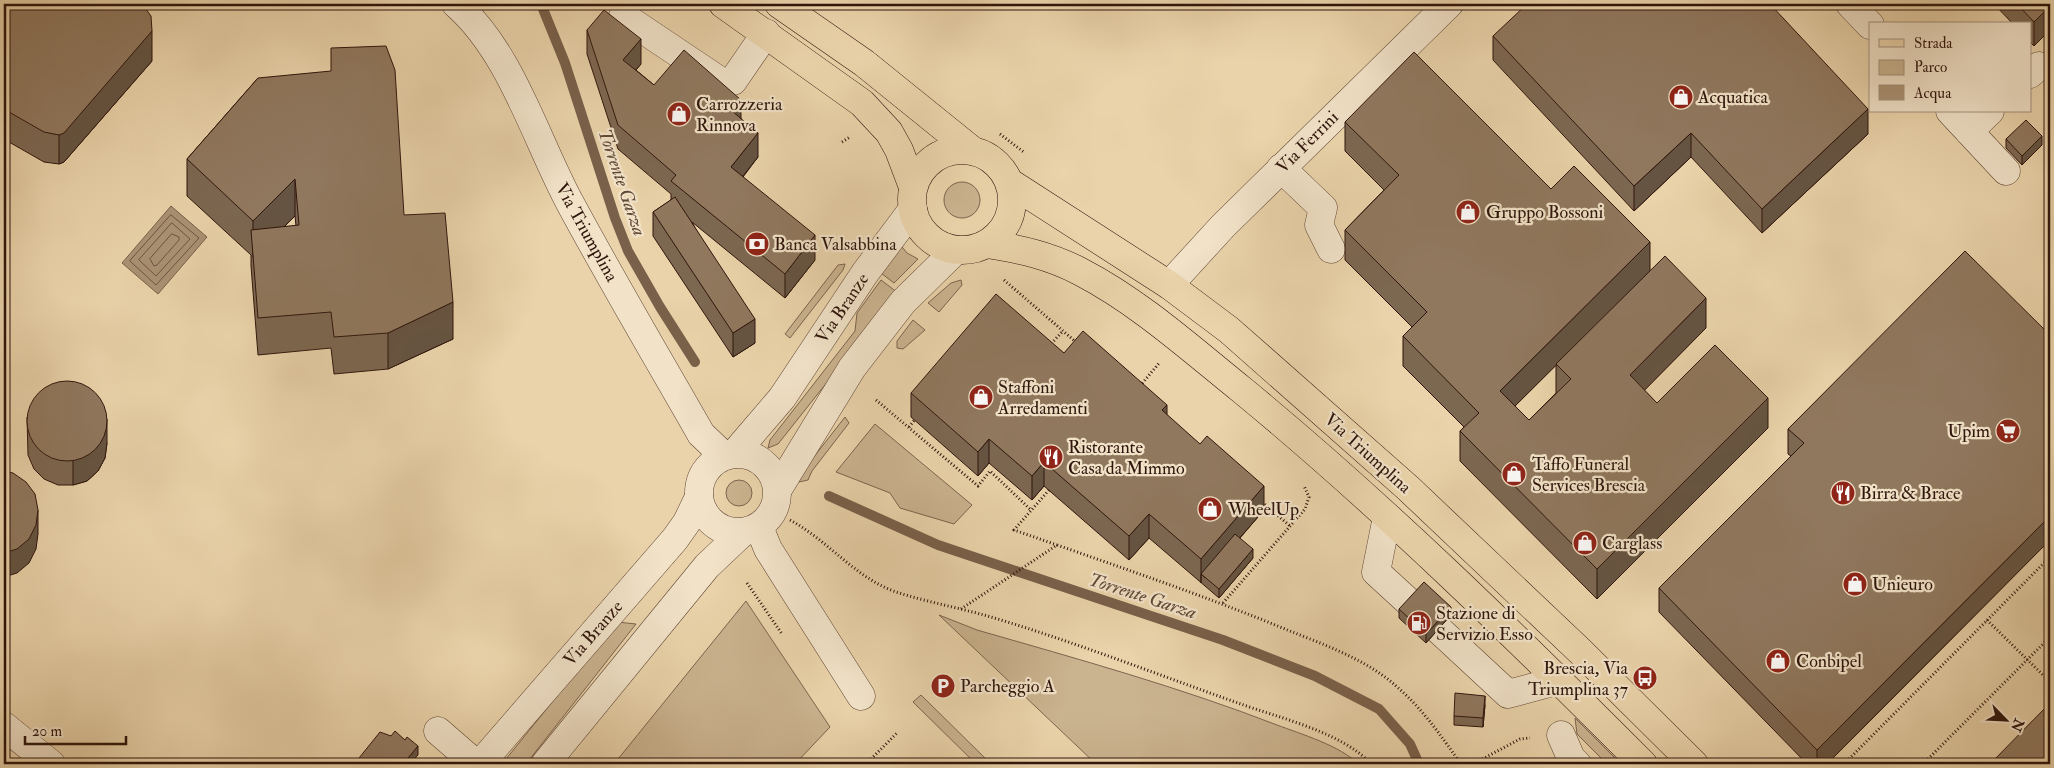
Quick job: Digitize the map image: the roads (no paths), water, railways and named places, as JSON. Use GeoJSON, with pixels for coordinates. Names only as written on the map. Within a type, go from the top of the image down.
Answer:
{"type":"FeatureCollection","features":[{"type":"Feature","properties":{"kind":"main road","name":"Via Triumplina"},"geometry":{"type":"LineString","coordinates":[[723,4],[862,103],[889,132],[899,150],[920,228],[927,237],[945,248],[956,250],[977,248],[987,244],[1002,230],[1011,212],[1012,202],[1009,182],[1003,171],[995,162],[973,151],[864,63],[779,4]]}},
{"type":"Feature","properties":{"kind":"main road","name":"Via Triumplina"},"geometry":{"type":"LineString","coordinates":[[913,198],[925,168],[942,154],[957,150],[973,151]]}},
{"type":"Feature","properties":{"kind":"main road","name":"Via Triumplina"},"geometry":{"type":"LineString","coordinates":[[1009,182],[1169,285],[1236,337],[1408,488],[1581,652],[1694,764]]}},
{"type":"Feature","properties":{"kind":"main road","name":"Via Triumplina"},"geometry":{"type":"LineString","coordinates":[[987,244],[1034,253],[1079,270],[1113,291],[1179,339],[1270,414],[1387,517],[1560,680],[1643,764]]}},
{"type":"Feature","properties":{"kind":"street","name":"Via Triumplina"},"geometry":{"type":"LineString","coordinates":[[456,4],[481,31],[499,58],[570,202],[701,434],[729,455]]}},
{"type":"Feature","properties":{"kind":"street","name":"Via Ferrini"},"geometry":{"type":"LineString","coordinates":[[1169,285],[1223,226],[1449,4]]}},
{"type":"Feature","properties":{"kind":"street"},"geometry":{"type":"LineString","coordinates":[[1850,4],[1869,24]]}},
{"type":"Feature","properties":{"kind":"street"},"geometry":{"type":"LineString","coordinates":[[623,16],[723,83],[733,81],[766,33]]}},
{"type":"Feature","properties":{"kind":"street"},"geometry":{"type":"LineString","coordinates":[[1951,112],[2006,172]]}},
{"type":"Feature","properties":{"kind":"street"},"geometry":{"type":"LineString","coordinates":[[1969,131],[1989,112]]}},
{"type":"Feature","properties":{"kind":"street"},"geometry":{"type":"LineString","coordinates":[[1281,168],[1323,208],[1319,225],[1332,249]]}},
{"type":"Feature","properties":{"kind":"street","name":"Via Branze"},"geometry":{"type":"LineString","coordinates":[[480,764],[675,539],[699,497],[699,487],[708,468],[729,455],[782,398],[866,273],[913,198]]}},
{"type":"Feature","properties":{"kind":"street"},"geometry":{"type":"LineString","coordinates":[[545,764],[707,566],[750,530],[766,522],[776,507],[778,489],[852,368],[903,302],[956,250]]}},
{"type":"Feature","properties":{"kind":"street"},"geometry":{"type":"LineString","coordinates":[[729,455],[745,454],[763,462],[770,470],[778,489]]}},
{"type":"Feature","properties":{"kind":"street"},"geometry":{"type":"LineString","coordinates":[[699,497],[704,512],[714,524],[722,529],[750,530],[768,549],[861,696]]}},
{"type":"Feature","properties":{"kind":"street"},"geometry":{"type":"LineString","coordinates":[[1387,517],[1376,572],[1412,605]]}},
{"type":"Feature","properties":{"kind":"street"},"geometry":{"type":"LineString","coordinates":[[1438,629],[1508,694],[1560,680]]}},
{"type":"Feature","properties":{"kind":"street"},"geometry":{"type":"LineString","coordinates":[[4,726],[35,760]]}},
{"type":"Feature","properties":{"kind":"street"},"geometry":{"type":"LineString","coordinates":[[438,731],[476,764]]}},
{"type":"Feature","properties":{"kind":"street"},"geometry":{"type":"LineString","coordinates":[[1560,735],[1571,758],[1577,764]]}},
{"type":"Feature","properties":{"kind":"water"},"geometry":{"type":"Polygon","coordinates":[[[171,206],[207,237],[158,294],[122,263],[171,206]]]}},
{"type":"Feature","properties":{"kind":"waterway","name":"Torrente Garza"},"geometry":{"type":"LineString","coordinates":[[541,4],[565,63],[615,218],[628,251],[660,307],[695,362]]}},
{"type":"Feature","properties":{"kind":"waterway","name":"Torrente Garza"},"geometry":{"type":"LineString","coordinates":[[829,496],[938,545],[1223,640],[1315,676],[1379,709],[1410,744],[1419,764]]}},
{"type":"Feature","properties":{"kind":"place","name":"Acquatica"},"geometry":{"type":"Point","coordinates":[1681,97]}},
{"type":"Feature","properties":{"kind":"place","name":"Carrozzeria Rinnova"},"geometry":{"type":"Point","coordinates":[679,114]}},
{"type":"Feature","properties":{"kind":"place","name":"Gruppo Bossoni"},"geometry":{"type":"Point","coordinates":[1468,212]}},
{"type":"Feature","properties":{"kind":"place","name":"Banca Valsabbina"},"geometry":{"type":"Point","coordinates":[757,244]}},
{"type":"Feature","properties":{"kind":"place","name":"Staffoni Arredamenti"},"geometry":{"type":"Point","coordinates":[981,397]}},
{"type":"Feature","properties":{"kind":"place","name":"Upim"},"geometry":{"type":"Point","coordinates":[2008,431]}},
{"type":"Feature","properties":{"kind":"place","name":"Ristorante Casa da Mimmo"},"geometry":{"type":"Point","coordinates":[1051,457]}},
{"type":"Feature","properties":{"kind":"place","name":"Taffo Funeral Services Brescia"},"geometry":{"type":"Point","coordinates":[1514,474]}},
{"type":"Feature","properties":{"kind":"place","name":"Birra & Brace"},"geometry":{"type":"Point","coordinates":[1843,493]}},
{"type":"Feature","properties":{"kind":"place","name":"WheelUp"},"geometry":{"type":"Point","coordinates":[1210,509]}},
{"type":"Feature","properties":{"kind":"place","name":"Carglass"},"geometry":{"type":"Point","coordinates":[1585,543]}},
{"type":"Feature","properties":{"kind":"place","name":"Unieuro"},"geometry":{"type":"Point","coordinates":[1855,584]}},
{"type":"Feature","properties":{"kind":"place","name":"Stazione di Servizio Esso"},"geometry":{"type":"Point","coordinates":[1419,623]}},
{"type":"Feature","properties":{"kind":"place","name":"Conbipel"},"geometry":{"type":"Point","coordinates":[1778,661]}},
{"type":"Feature","properties":{"kind":"place","name":"Brescia, Via Triumplina 37"},"geometry":{"type":"Point","coordinates":[1645,678]}},
{"type":"Feature","properties":{"kind":"place","name":"Parcheggio A"},"geometry":{"type":"Point","coordinates":[943,686]}}]}
